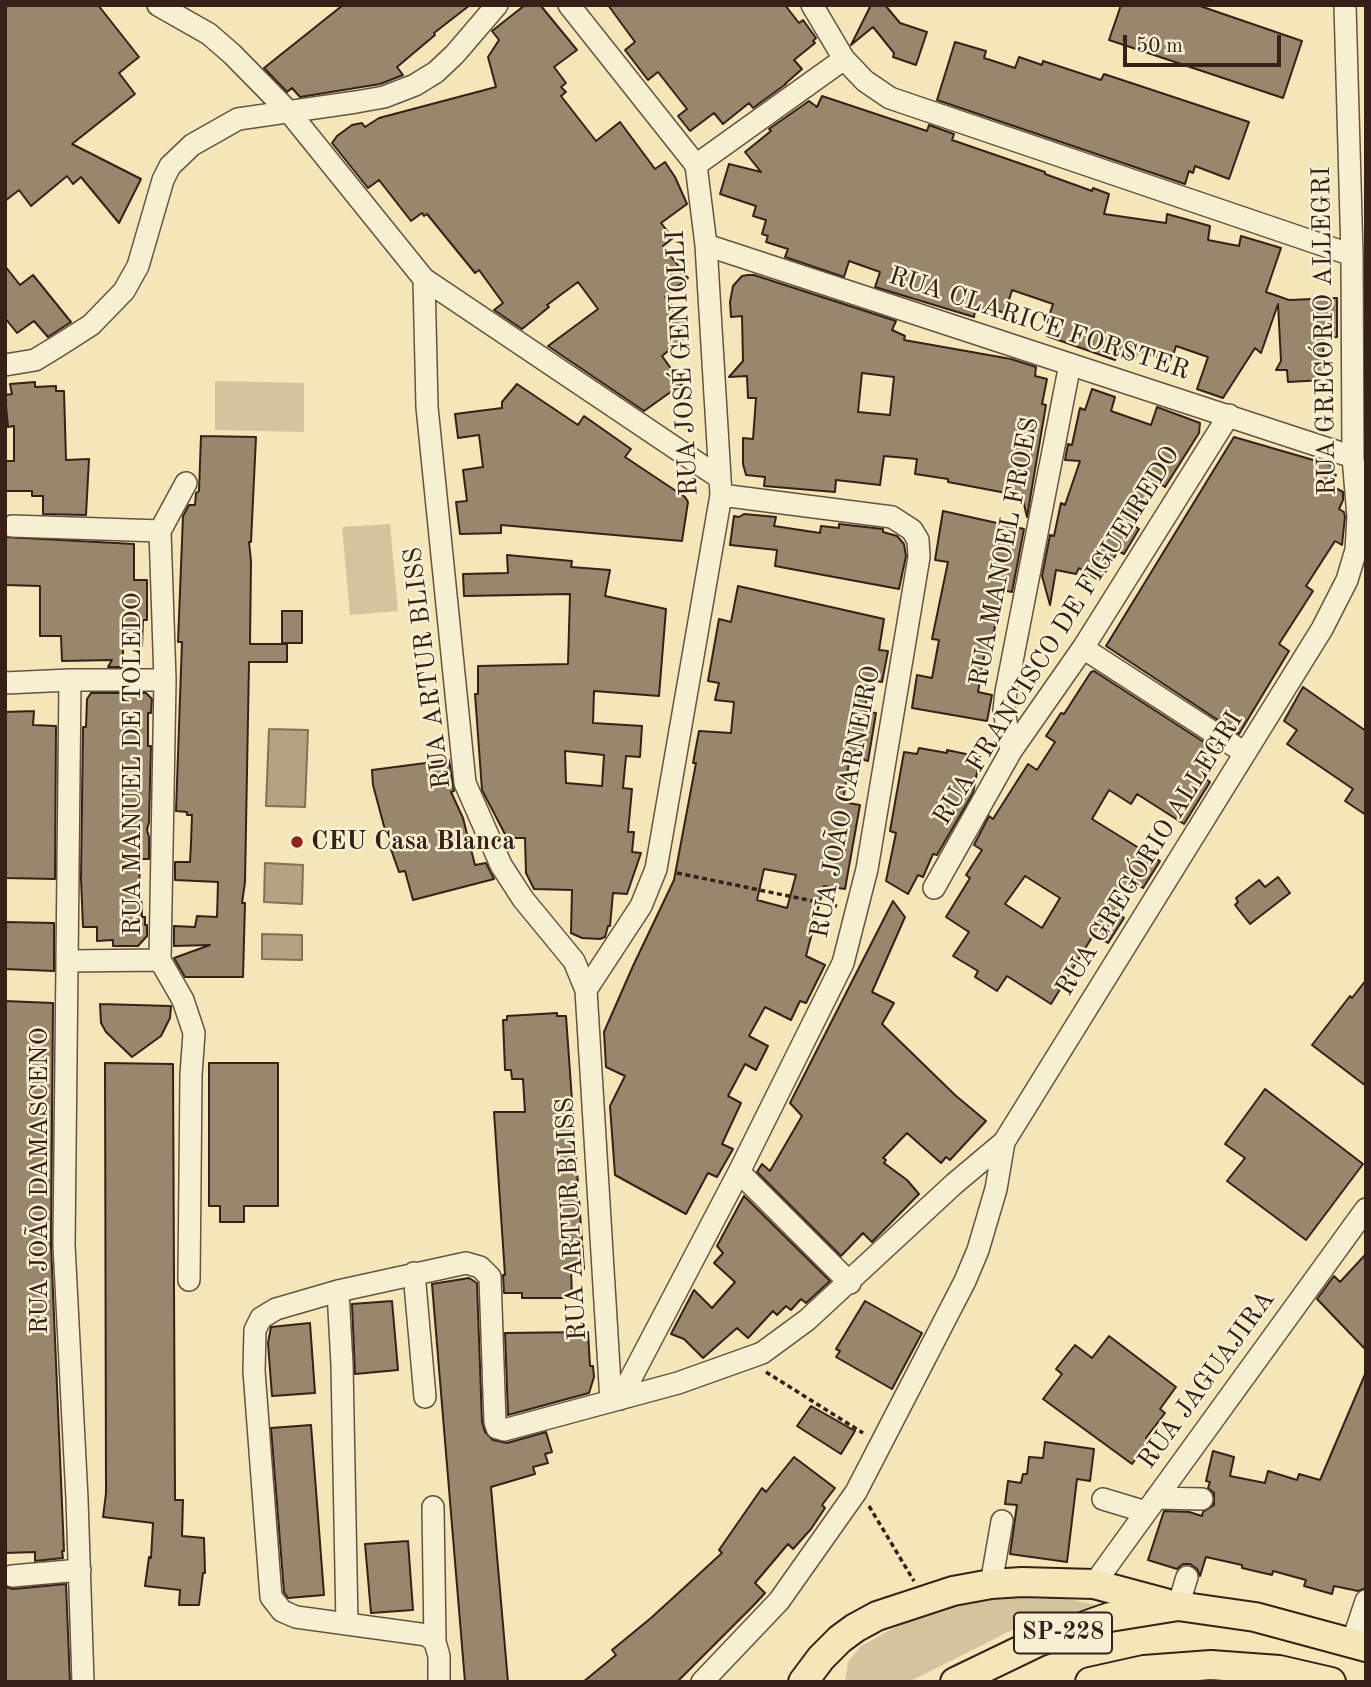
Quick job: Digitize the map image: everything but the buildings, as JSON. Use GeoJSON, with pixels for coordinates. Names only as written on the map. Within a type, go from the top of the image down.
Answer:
{"type":"FeatureCollection","features":[{"type":"Feature","properties":{"kind":"main road"},"geometry":{"type":"LineString","coordinates":[[803,1682],[822,1670],[840,1639],[877,1616],[933,1597],[991,1584],[1094,1584],[1178,1606]]}},
{"type":"Feature","properties":{"kind":"main road","name":"SP-228"},"geometry":{"type":"LineString","coordinates":[[955,1682],[1038,1642],[1110,1616],[1178,1606],[1255,1617],[1359,1645]]}},
{"type":"Feature","properties":{"kind":"main road","name":"SP-228"},"geometry":{"type":"LineString","coordinates":[[1090,1682],[1122,1678],[1144,1670],[1214,1673],[1279,1670],[1319,1681]]}},
{"type":"Feature","properties":{"kind":"street"},"geometry":{"type":"LineString","coordinates":[[158,5],[209,34],[290,113],[424,279],[721,486]]}},
{"type":"Feature","properties":{"kind":"street"},"geometry":{"type":"LineString","coordinates":[[5,365],[35,360],[58,346],[91,325],[124,291],[138,266],[163,180],[170,166],[192,145],[238,119],[384,97],[415,85],[436,72],[455,54],[497,5]]}},
{"type":"Feature","properties":{"kind":"street"},"geometry":{"type":"LineString","coordinates":[[569,5],[696,165],[844,59]]}},
{"type":"Feature","properties":{"kind":"street"},"geometry":{"type":"LineString","coordinates":[[812,5],[844,59],[865,81],[890,98],[1352,255]]}},
{"type":"Feature","properties":{"kind":"street","name":"RUA GREGÓRIO ALLEGRI"},"geometry":{"type":"LineString","coordinates":[[414,1273],[466,1263],[480,1266],[490,1277],[495,1422],[497,1428],[504,1430],[678,1383],[762,1353],[796,1329],[850,1283],[954,1184],[1004,1142],[1322,629],[1347,580],[1356,550],[1361,513],[1353,457],[1352,255],[1357,106],[1345,5]]}},
{"type":"Feature","properties":{"kind":"street","name":"RUA JOSÉ GENIOLLI"},"geometry":{"type":"LineString","coordinates":[[586,990],[641,906],[656,869],[721,486],[706,245],[696,165]]}},
{"type":"Feature","properties":{"kind":"street","name":"RUA CLARICE FORSTER"},"geometry":{"type":"LineString","coordinates":[[706,245],[1353,457]]}},
{"type":"Feature","properties":{"kind":"street","name":"RUA ARTUR BLISS"},"geometry":{"type":"LineString","coordinates":[[424,279],[427,407],[465,783],[501,865],[523,899],[575,961],[586,990],[616,1400]]}},
{"type":"Feature","properties":{"kind":"street","name":"RUA MANOEL FROES"},"geometry":{"type":"LineString","coordinates":[[1012,751],[1004,710],[1006,692],[1070,363]]}},
{"type":"Feature","properties":{"kind":"street","name":"RUA FRANCISCO DE FIGUEIREDO"},"geometry":{"type":"LineString","coordinates":[[934,888],[1012,751],[1083,648],[1229,415]]}},
{"type":"Feature","properties":{"kind":"street"},"geometry":{"type":"LineString","coordinates":[[12,526],[160,531],[186,483]]}},
{"type":"Feature","properties":{"kind":"street","name":"RUA JOÃO CARNEIRO"},"geometry":{"type":"LineString","coordinates":[[616,1400],[739,1172],[843,963],[867,869],[917,570],[918,540],[912,530],[892,517],[721,486]]}},
{"type":"Feature","properties":{"kind":"street","name":"RUA MANUEL DE TOLEDO"},"geometry":{"type":"LineString","coordinates":[[68,961],[160,960],[165,680],[160,531]]}},
{"type":"Feature","properties":{"kind":"street"},"geometry":{"type":"LineString","coordinates":[[1083,648],[1245,753]]}},
{"type":"Feature","properties":{"kind":"street","name":"RUA JOÃO DAMASCENO"},"geometry":{"type":"LineString","coordinates":[[70,680],[64,1245],[83,1682]]}},
{"type":"Feature","properties":{"kind":"street"},"geometry":{"type":"LineString","coordinates":[[5,683],[165,680]]}},
{"type":"Feature","properties":{"kind":"street"},"geometry":{"type":"LineString","coordinates":[[160,960],[188,1009],[194,1032],[191,1075],[189,1280]]}},
{"type":"Feature","properties":{"kind":"street"},"geometry":{"type":"LineString","coordinates":[[702,1682],[779,1601],[856,1492],[965,1282],[978,1250],[996,1189],[1004,1142]]}},
{"type":"Feature","properties":{"kind":"street"},"geometry":{"type":"LineString","coordinates":[[739,1172],[850,1283]]}},
{"type":"Feature","properties":{"kind":"street","name":"RUA JAGUAJIRA"},"geometry":{"type":"LineString","coordinates":[[1094,1584],[1366,1209]]}},
{"type":"Feature","properties":{"kind":"street"},"geometry":{"type":"LineString","coordinates":[[425,1397],[414,1273],[276,1309],[261,1318],[255,1329],[254,1371],[271,1597],[282,1611],[296,1616],[427,1635],[435,1642]]}},
{"type":"Feature","properties":{"kind":"street"},"geometry":{"type":"LineString","coordinates":[[338,1291],[342,1365],[346,1624]]}},
{"type":"Feature","properties":{"kind":"street"},"geometry":{"type":"LineString","coordinates":[[1103,1499],[1151,1505],[1202,1499]]}},
{"type":"Feature","properties":{"kind":"street"},"geometry":{"type":"LineString","coordinates":[[433,1507],[435,1642],[439,1656],[439,1682]]}},
{"type":"Feature","properties":{"kind":"street"},"geometry":{"type":"LineString","coordinates":[[991,1584],[1002,1521]]}},
{"type":"Feature","properties":{"kind":"street"},"geometry":{"type":"LineString","coordinates":[[12,1576],[80,1570]]}},
{"type":"Feature","properties":{"kind":"street"},"geometry":{"type":"LineString","coordinates":[[1178,1606],[1187,1577]]}},
{"type":"Feature","properties":{"kind":"street"},"geometry":{"type":"LineString","coordinates":[[1359,1645],[1366,1601]]}},
{"type":"Feature","properties":{"kind":"path"},"geometry":{"type":"LineString","coordinates":[[656,869],[857,910]]}},
{"type":"Feature","properties":{"kind":"path"},"geometry":{"type":"LineString","coordinates":[[771,1377],[867,1435]]}},
{"type":"Feature","properties":{"kind":"path"},"geometry":{"type":"LineString","coordinates":[[874,1513],[918,1588]]}},
{"type":"Feature","properties":{"kind":"shaded area"},"geometry":{"type":"Polygon","coordinates":[[[215,381],[304,383],[304,432],[215,430],[215,381]]]}},
{"type":"Feature","properties":{"kind":"shaded area"},"geometry":{"type":"Polygon","coordinates":[[[390,524],[398,611],[350,615],[342,527],[390,524]]]}},
{"type":"Feature","properties":{"kind":"shaded area"},"geometry":{"type":"Polygon","coordinates":[[[269,729],[308,730],[305,807],[266,806],[269,729]]]}},
{"type":"Feature","properties":{"kind":"shaded area"},"geometry":{"type":"Polygon","coordinates":[[[265,863],[303,865],[302,904],[264,902],[265,863]]]}},
{"type":"Feature","properties":{"kind":"shaded area"},"geometry":{"type":"Polygon","coordinates":[[[262,934],[302,935],[302,960],[262,959],[262,934]]]}},
{"type":"Feature","properties":{"kind":"shaded area"},"geometry":{"type":"Polygon","coordinates":[[[1006,1597],[1059,1597],[1096,1605],[1012,1630],[909,1682],[845,1682],[848,1662],[861,1646],[905,1622],[952,1605],[1006,1597]]]}},
{"type":"Feature","properties":{"kind":"place","name":"CEU Casa Blanca"},"geometry":{"type":"Point","coordinates":[297,842]}}]}
